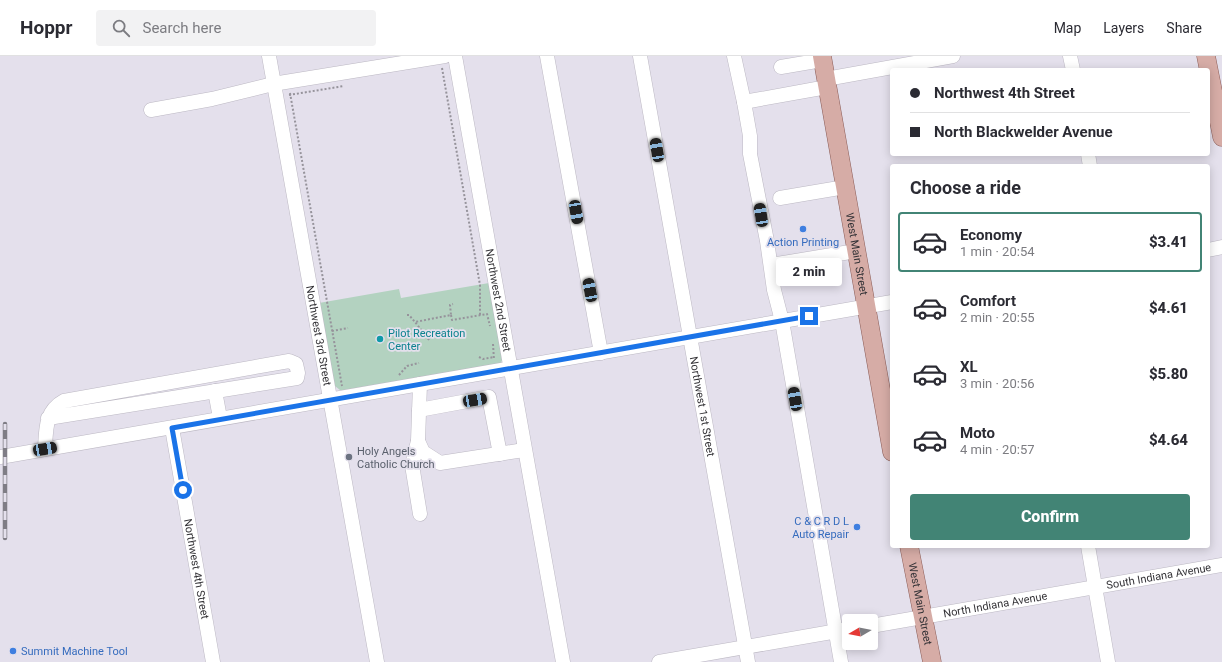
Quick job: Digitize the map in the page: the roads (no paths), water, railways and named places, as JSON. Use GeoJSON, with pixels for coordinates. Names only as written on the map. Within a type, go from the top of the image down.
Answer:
{"type":"FeatureCollection","features":[{"type":"Feature","properties":{"kind":"main road"},"geometry":{"type":"LineString","coordinates":[[1206,56],[1208,68]]}},
{"type":"Feature","properties":{"kind":"main road","name":"West Main Street"},"geometry":{"type":"LineString","coordinates":[[822,58],[890,441]]}},
{"type":"Feature","properties":{"kind":"main road"},"geometry":{"type":"LineString","coordinates":[[1210,76],[1222,137]]}},
{"type":"Feature","properties":{"kind":"main road","name":"West Main Street"},"geometry":{"type":"LineString","coordinates":[[909,548],[932,662]]}},
{"type":"Feature","properties":{"kind":"street","name":"Northwest 3rd Street"},"geometry":{"type":"LineString","coordinates":[[268,56],[377,662]]}},
{"type":"Feature","properties":{"kind":"street"},"geometry":{"type":"LineString","coordinates":[[151,110],[212,99],[274,84],[442,56]]}},
{"type":"Feature","properties":{"kind":"street","name":"Northwest 2nd Street"},"geometry":{"type":"LineString","coordinates":[[455,56],[501,363],[524,450],[563,662]]}},
{"type":"Feature","properties":{"kind":"street"},"geometry":{"type":"LineString","coordinates":[[547,56],[601,352]]}},
{"type":"Feature","properties":{"kind":"street","name":"Northwest 1st Street"},"geometry":{"type":"LineString","coordinates":[[640,56],[748,662]]}},
{"type":"Feature","properties":{"kind":"street"},"geometry":{"type":"LineString","coordinates":[[734,56],[750,136],[750,154],[771,265],[775,297],[782,321],[842,630],[841,662]]}},
{"type":"Feature","properties":{"kind":"street"},"geometry":{"type":"LineString","coordinates":[[897,68],[953,56]]}},
{"type":"Feature","properties":{"kind":"street"},"geometry":{"type":"LineString","coordinates":[[1070,56],[1072,68]]}},
{"type":"Feature","properties":{"kind":"street"},"geometry":{"type":"LineString","coordinates":[[781,67],[822,58]]}},
{"type":"Feature","properties":{"kind":"street"},"geometry":{"type":"LineString","coordinates":[[744,102],[890,70]]}},
{"type":"Feature","properties":{"kind":"street"},"geometry":{"type":"LineString","coordinates":[[780,198],[845,187]]}},
{"type":"Feature","properties":{"kind":"street"},"geometry":{"type":"LineString","coordinates":[[1210,250],[1222,248]]}},
{"type":"Feature","properties":{"kind":"street"},"geometry":{"type":"LineString","coordinates":[[771,265],[856,250]]}},
{"type":"Feature","properties":{"kind":"street"},"geometry":{"type":"LineString","coordinates":[[0,457],[420,384],[501,363],[601,352],[890,302]]}},
{"type":"Feature","properties":{"kind":"street"},"geometry":{"type":"LineString","coordinates":[[45,449],[48,418],[57,405],[64,401],[289,361],[296,364],[298,373],[297,378],[48,418]]}},
{"type":"Feature","properties":{"kind":"street"},"geometry":{"type":"LineString","coordinates":[[420,384],[418,441],[412,465],[420,514]]}},
{"type":"Feature","properties":{"kind":"street"},"geometry":{"type":"LineString","coordinates":[[215,391],[220,418]]}},
{"type":"Feature","properties":{"kind":"street"},"geometry":{"type":"LineString","coordinates":[[419,410],[489,397],[500,454]]}},
{"type":"Feature","properties":{"kind":"street","name":"Northwest 4th Street"},"geometry":{"type":"LineString","coordinates":[[172,428],[213,662]]}},
{"type":"Feature","properties":{"kind":"street"},"geometry":{"type":"LineString","coordinates":[[418,441],[423,452],[440,463],[524,450]]}},
{"type":"Feature","properties":{"kind":"street"},"geometry":{"type":"LineString","coordinates":[[1088,548],[1108,662]]}},
{"type":"Feature","properties":{"kind":"street","name":"South Indiana Avenue"},"geometry":{"type":"LineString","coordinates":[[1095,587],[1222,565]]}},
{"type":"Feature","properties":{"kind":"street","name":"North Indiana Avenue"},"geometry":{"type":"LineString","coordinates":[[878,625],[1095,587]]}},
{"type":"Feature","properties":{"kind":"street"},"geometry":{"type":"LineString","coordinates":[[659,662],[842,630]]}},
{"type":"Feature","properties":{"kind":"railway"},"geometry":{"type":"LineString","coordinates":[[5,424],[5,538]]}},
{"type":"Feature","properties":{"kind":"place","name":"Action Printing"},"geometry":{"type":"Point","coordinates":[803,229]}},
{"type":"Feature","properties":{"kind":"place","name":"Pilot Recreation Center"},"geometry":{"type":"Point","coordinates":[380,339]}},
{"type":"Feature","properties":{"kind":"place","name":"Holy Angels Catholic Church"},"geometry":{"type":"Point","coordinates":[349,457]}},
{"type":"Feature","properties":{"kind":"place","name":"C & C R D L Auto Repair"},"geometry":{"type":"Point","coordinates":[857,527]}},
{"type":"Feature","properties":{"kind":"place","name":"Summit Machine Tool"},"geometry":{"type":"Point","coordinates":[13,651]}}]}
